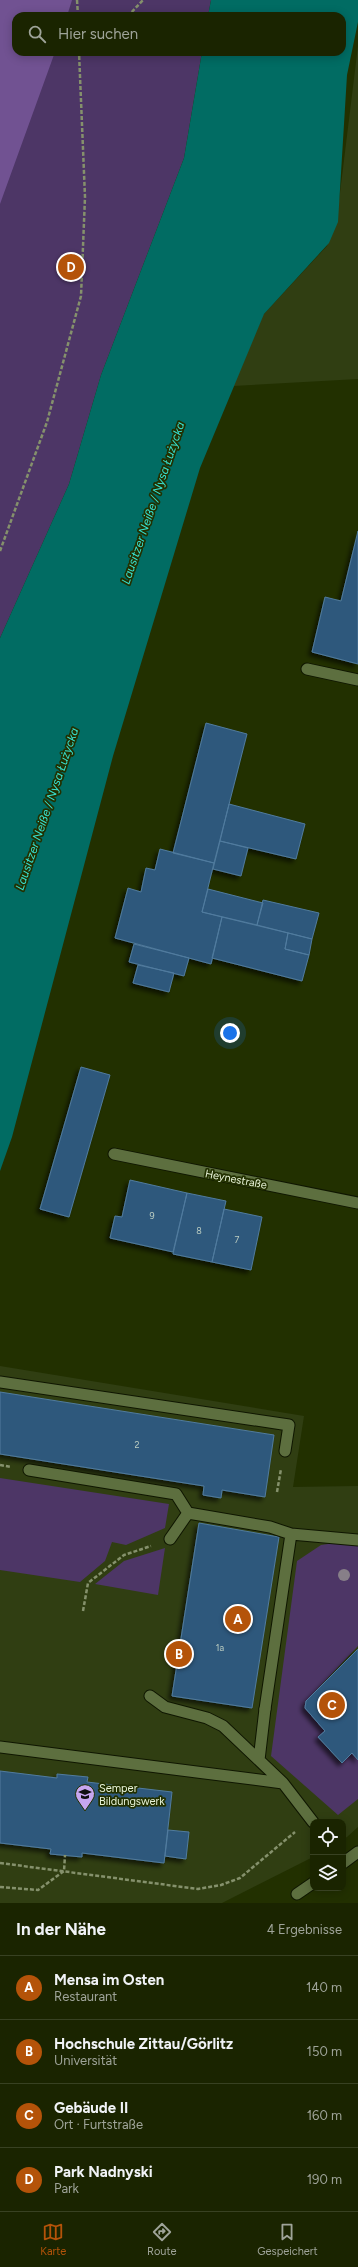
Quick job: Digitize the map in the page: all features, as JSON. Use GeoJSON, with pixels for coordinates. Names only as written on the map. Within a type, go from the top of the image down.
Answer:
{"type":"FeatureCollection","features":[{"type":"Feature","properties":{"kind":"street"},"geometry":{"type":"LineString","coordinates":[[307,669],[358,680]]}},
{"type":"Feature","properties":{"kind":"street","name":"Heynestraße"},"geometry":{"type":"LineString","coordinates":[[114,1154],[358,1204]]}},
{"type":"Feature","properties":{"kind":"street"},"geometry":{"type":"LineString","coordinates":[[0,1382],[289,1425],[285,1451]]}},
{"type":"Feature","properties":{"kind":"street"},"geometry":{"type":"LineString","coordinates":[[29,1470],[176,1494],[188,1513],[270,1527],[291,1534],[358,1540]]}},
{"type":"Feature","properties":{"kind":"street"},"geometry":{"type":"LineString","coordinates":[[170,1539],[188,1513]]}},
{"type":"Feature","properties":{"kind":"street"},"geometry":{"type":"LineString","coordinates":[[259,1760],[291,1534]]}},
{"type":"Feature","properties":{"kind":"street"},"geometry":{"type":"LineString","coordinates":[[150,1696],[165,1707],[207,1718],[223,1726],[283,1782],[311,1819]]}},
{"type":"Feature","properties":{"kind":"street"},"geometry":{"type":"LineString","coordinates":[[0,1747],[283,1782]]}},
{"type":"Feature","properties":{"kind":"street"},"geometry":{"type":"LineString","coordinates":[[346,1861],[358,1852]]}},
{"type":"Feature","properties":{"kind":"street"},"geometry":{"type":"LineString","coordinates":[[297,1894],[310,1885]]}},
{"type":"Feature","properties":{"kind":"path"},"geometry":{"type":"LineString","coordinates":[[77,0],[78,12]]}},
{"type":"Feature","properties":{"kind":"path"},"geometry":{"type":"LineString","coordinates":[[132,12],[143,0]]}},
{"type":"Feature","properties":{"kind":"path"},"geometry":{"type":"LineString","coordinates":[[0,551],[47,422],[81,296],[85,197],[79,56]]}},
{"type":"Feature","properties":{"kind":"path"},"geometry":{"type":"LineString","coordinates":[[83,1611],[88,1583],[124,1555],[170,1539]]}},
{"type":"Feature","properties":{"kind":"path"},"geometry":{"type":"LineString","coordinates":[[0,1863],[198,1889],[221,1885],[240,1878],[310,1822]]}},
{"type":"Feature","properties":{"kind":"path"},"geometry":{"type":"LineString","coordinates":[[64,1871],[65,1855]]}},
{"type":"Feature","properties":{"kind":"path"},"geometry":{"type":"LineString","coordinates":[[0,1887],[38,1890],[64,1871]]}},
{"type":"Feature","properties":{"kind":"shaded area"},"geometry":{"type":"Polygon","coordinates":[[[0,0],[211,0],[209,12],[12,12],[12,56],[201,56],[184,158],[101,375],[69,484],[0,638],[0,0]]]}},
{"type":"Feature","properties":{"kind":"shaded area"},"geometry":{"type":"Polygon","coordinates":[[[0,0],[72,0],[68,12],[12,12],[12,56],[54,56],[0,204],[0,0]]]}},
{"type":"Feature","properties":{"kind":"shaded area"},"geometry":{"type":"Polygon","coordinates":[[[358,46],[358,379],[233,386],[263,315],[327,246],[339,201],[358,46]]]}},
{"type":"Feature","properties":{"kind":"shaded area"},"geometry":{"type":"Polygon","coordinates":[[[0,1366],[304,1416],[293,1487],[358,1486],[358,1827],[346,1838],[346,1819],[310,1819],[310,1859],[222,1903],[0,1903],[0,1366]]]}},
{"type":"Feature","properties":{"kind":"shaded area"},"geometry":{"type":"Polygon","coordinates":[[[0,1478],[169,1504],[165,1528],[126,1545],[112,1542],[105,1561],[80,1582],[0,1570],[0,1478]]]}},
{"type":"Feature","properties":{"kind":"shaded area"},"geometry":{"type":"Polygon","coordinates":[[[335,1543],[358,1546],[358,1646],[306,1701],[305,1708],[325,1731],[318,1737],[341,1763],[352,1753],[358,1760],[358,1799],[338,1815],[271,1756],[297,1561],[321,1545],[335,1543]]]}},
{"type":"Feature","properties":{"kind":"shaded area"},"geometry":{"type":"Polygon","coordinates":[[[165,1548],[158,1595],[95,1584],[124,1561],[165,1548]]]}},
{"type":"Feature","properties":{"kind":"water","name":"Lausitzer Neiße / Nysa Łużycka"},"geometry":{"type":"Polygon","coordinates":[[[211,0],[358,0],[358,22],[347,75],[338,222],[329,243],[264,314],[200,468],[113,756],[12,1137],[0,1171],[0,638],[69,484],[101,375],[184,158],[201,56],[346,56],[346,12],[209,12],[211,0]]]}},
{"type":"Feature","properties":{"kind":"building"},"geometry":{"type":"Polygon","coordinates":[[[358,531],[358,664],[312,652],[325,597],[341,601],[358,531]]]}},
{"type":"Feature","properties":{"kind":"building"},"geometry":{"type":"Polygon","coordinates":[[[206,723],[247,734],[214,863],[173,853],[206,723]]]}},
{"type":"Feature","properties":{"kind":"building"},"geometry":{"type":"Polygon","coordinates":[[[229,804],[305,824],[296,859],[220,841],[229,804]]]}},
{"type":"Feature","properties":{"kind":"building"},"geometry":{"type":"Polygon","coordinates":[[[220,841],[248,848],[241,876],[213,869],[220,841]]]}},
{"type":"Feature","properties":{"kind":"building"},"geometry":{"type":"Polygon","coordinates":[[[160,849],[214,863],[202,912],[222,917],[211,964],[115,938],[128,888],[141,892],[146,868],[155,870],[160,849]]]}},
{"type":"Feature","properties":{"kind":"building"},"geometry":{"type":"Polygon","coordinates":[[[208,889],[263,903],[257,925],[202,912],[208,889]]]}},
{"type":"Feature","properties":{"kind":"building"},"geometry":{"type":"Polygon","coordinates":[[[263,900],[319,913],[312,939],[257,925],[263,900]]]}},
{"type":"Feature","properties":{"kind":"building"},"geometry":{"type":"Polygon","coordinates":[[[222,917],[288,933],[285,949],[309,955],[302,981],[212,958],[222,917]]]}},
{"type":"Feature","properties":{"kind":"building"},"geometry":{"type":"Polygon","coordinates":[[[288,933],[312,939],[309,955],[285,949],[288,933]]]}},
{"type":"Feature","properties":{"kind":"building"},"geometry":{"type":"Polygon","coordinates":[[[134,944],[189,958],[184,976],[129,962],[134,944]]]}},
{"type":"Feature","properties":{"kind":"building"},"geometry":{"type":"Polygon","coordinates":[[[138,965],[174,973],[169,992],[133,983],[138,965]]]}},
{"type":"Feature","properties":{"kind":"building"},"geometry":{"type":"Polygon","coordinates":[[[81,1067],[110,1075],[69,1217],[40,1209],[81,1067]]]}},
{"type":"Feature","properties":{"kind":"building"},"geometry":{"type":"Polygon","coordinates":[[[130,1180],[187,1193],[173,1252],[110,1238],[115,1216],[122,1217],[130,1180]]]}},
{"type":"Feature","properties":{"kind":"building"},"geometry":{"type":"Polygon","coordinates":[[[187,1193],[226,1201],[212,1262],[173,1254],[187,1193]]]}},
{"type":"Feature","properties":{"kind":"building"},"geometry":{"type":"Polygon","coordinates":[[[224,1209],[262,1217],[251,1270],[212,1262],[224,1209]]]}},
{"type":"Feature","properties":{"kind":"building"},"geometry":{"type":"Polygon","coordinates":[[[0,1392],[274,1435],[265,1497],[222,1490],[221,1498],[203,1495],[204,1486],[0,1454],[0,1392]]]}},
{"type":"Feature","properties":{"kind":"building"},"geometry":{"type":"Polygon","coordinates":[[[199,1523],[279,1537],[252,1708],[172,1696],[199,1523]]]}},
{"type":"Feature","properties":{"kind":"building"},"geometry":{"type":"Polygon","coordinates":[[[358,1649],[358,1760],[352,1753],[342,1763],[318,1737],[325,1731],[305,1708],[306,1701],[358,1649]]]}},
{"type":"Feature","properties":{"kind":"building","name":"Semper Bildungswerk"},"geometry":{"type":"Polygon","coordinates":[[[0,1771],[57,1778],[57,1774],[88,1777],[87,1782],[172,1792],[164,1863],[82,1853],[82,1857],[50,1854],[51,1849],[0,1843],[0,1771]]]}},
{"type":"Feature","properties":{"kind":"building"},"geometry":{"type":"Polygon","coordinates":[[[168,1830],[189,1832],[186,1859],[165,1856],[168,1830]]]}},
{"type":"Feature","properties":{"kind":"place","name":"Park Nadnyski"},"geometry":{"type":"Point","coordinates":[71,267]}},
{"type":"Feature","properties":{"kind":"place","name":"Mensa im Osten"},"geometry":{"type":"Point","coordinates":[238,1619]}},
{"type":"Feature","properties":{"kind":"place","name":"Hochschule Zittau/Görlitz"},"geometry":{"type":"Point","coordinates":[179,1654]}},
{"type":"Feature","properties":{"kind":"place","name":"Gebäude II"},"geometry":{"type":"Point","coordinates":[332,1705]}},
{"type":"Feature","properties":{"kind":"place","name":"Semper Bildungswerk"},"geometry":{"type":"Point","coordinates":[85,1811]}}]}
